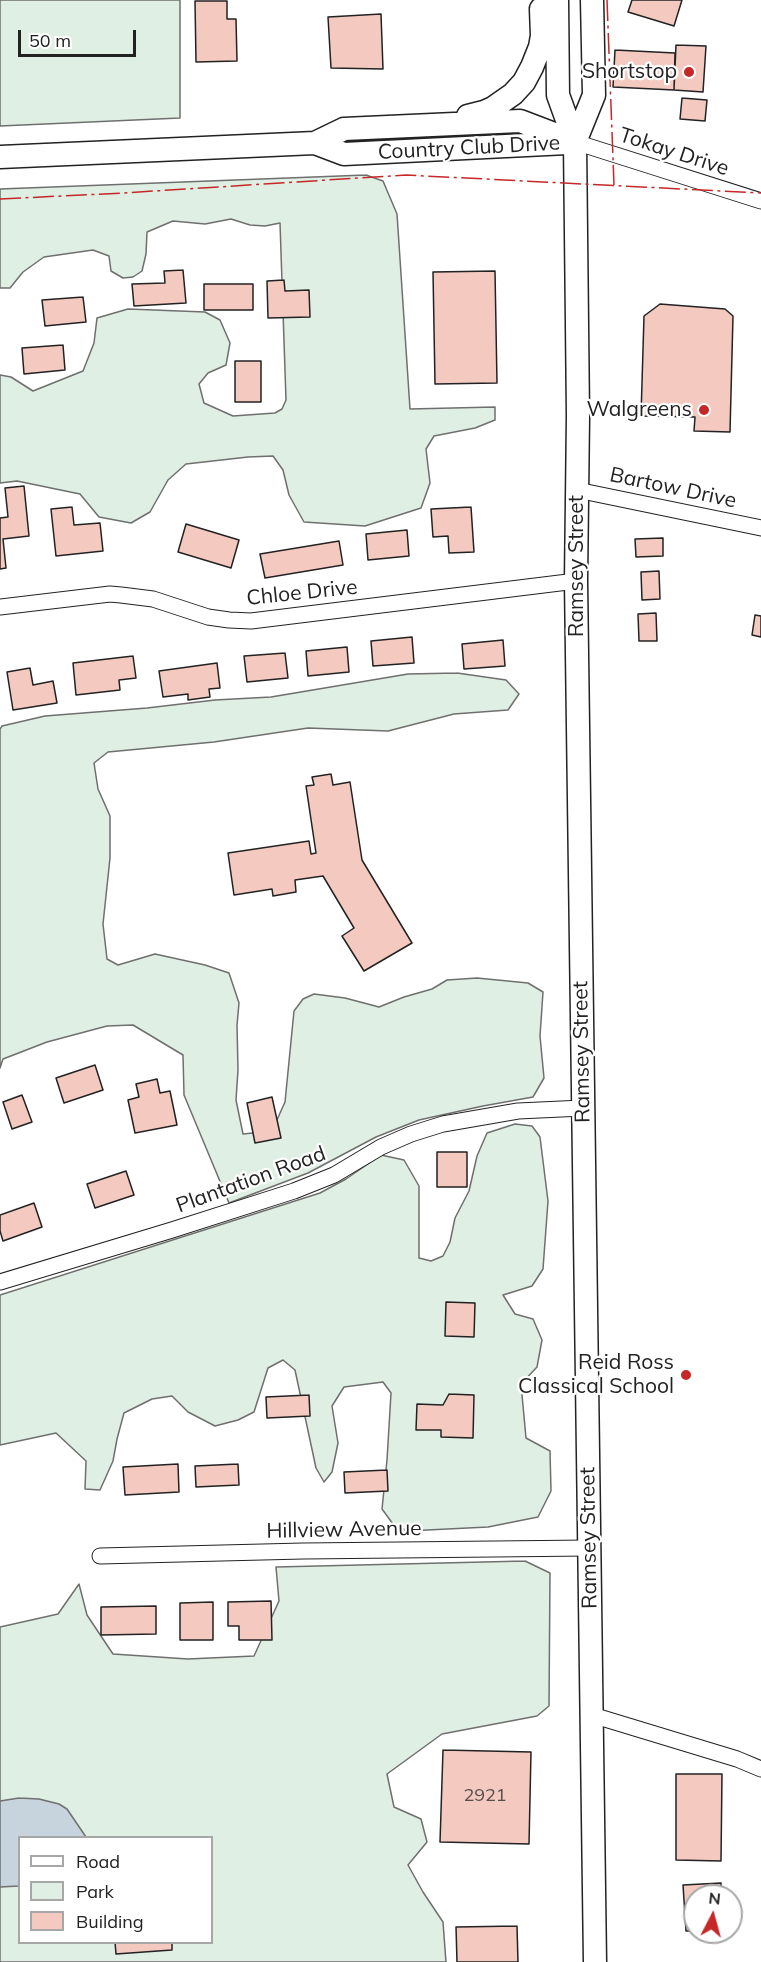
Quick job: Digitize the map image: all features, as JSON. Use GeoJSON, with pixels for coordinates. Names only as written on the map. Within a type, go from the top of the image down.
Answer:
{"type":"FeatureCollection","features":[{"type":"Feature","properties":{"kind":"main road"},"geometry":{"type":"LineString","coordinates":[[399,127],[416,119],[474,115],[493,108],[513,94],[524,82],[538,53],[542,36],[541,0]]}},
{"type":"Feature","properties":{"kind":"main road","name":"Ramsey Street"},"geometry":{"type":"LineString","coordinates":[[556,0],[558,95],[575,142],[578,416],[576,581],[595,1962]]}},
{"type":"Feature","properties":{"kind":"main road","name":"Ramsey Street"},"geometry":{"type":"LineString","coordinates":[[575,142],[594,94],[592,0]]}},
{"type":"Feature","properties":{"kind":"main road","name":"Country Club Drive"},"geometry":{"type":"LineString","coordinates":[[0,157],[315,143],[344,129],[520,121],[575,142]]}},
{"type":"Feature","properties":{"kind":"main road","name":"Country Club Drive"},"geometry":{"type":"LineString","coordinates":[[315,143],[344,154],[575,142]]}},
{"type":"Feature","properties":{"kind":"street","name":"Tokay Drive"},"geometry":{"type":"LineString","coordinates":[[575,142],[761,201]]}},
{"type":"Feature","properties":{"kind":"street","name":"Bartow Drive"},"geometry":{"type":"LineString","coordinates":[[577,490],[761,528]]}},
{"type":"Feature","properties":{"kind":"street","name":"Chloe Drive"},"geometry":{"type":"LineString","coordinates":[[0,607],[110,594],[153,599],[208,616],[251,621],[576,581]]}},
{"type":"Feature","properties":{"kind":"street","name":"Plantation Road"},"geometry":{"type":"LineString","coordinates":[[0,1282],[294,1191],[334,1174],[381,1147],[442,1124],[518,1111],[583,1108]]}},
{"type":"Feature","properties":{"kind":"street","name":"Hillview Avenue"},"geometry":{"type":"LineString","coordinates":[[100,1556],[589,1548]]}},
{"type":"Feature","properties":{"kind":"street"},"geometry":{"type":"LineString","coordinates":[[592,1715],[737,1759],[761,1769]]}},
{"type":"Feature","properties":{"kind":"green space"},"geometry":{"type":"Polygon","coordinates":[[[0,0],[180,0],[180,118],[0,126],[0,0]]]}},
{"type":"Feature","properties":{"kind":"green space"},"geometry":{"type":"Polygon","coordinates":[[[366,175],[383,181],[397,214],[410,409],[495,407],[495,420],[475,428],[434,436],[426,449],[430,483],[421,508],[365,526],[304,522],[289,495],[283,470],[273,456],[186,464],[168,480],[150,512],[131,523],[99,517],[80,494],[17,481],[0,483],[0,375],[11,377],[33,391],[83,371],[94,343],[97,318],[128,309],[205,312],[220,320],[230,343],[226,365],[208,373],[199,384],[204,403],[233,416],[275,413],[282,409],[286,400],[280,223],[265,226],[250,225],[231,219],[205,224],[173,221],[147,232],[146,254],[142,271],[133,277],[123,278],[111,271],[109,256],[93,250],[44,257],[23,272],[10,288],[0,288],[0,189],[366,175]]]}},
{"type":"Feature","properties":{"kind":"green space"},"geometry":{"type":"Polygon","coordinates":[[[457,673],[506,680],[519,694],[508,710],[454,714],[388,731],[308,728],[214,742],[108,752],[94,763],[98,789],[110,816],[110,858],[103,924],[107,959],[118,965],[155,954],[229,973],[239,1003],[236,1100],[243,1134],[272,1131],[285,1102],[294,1011],[303,999],[314,994],[345,998],[379,1007],[432,989],[447,980],[477,978],[528,983],[543,992],[540,1036],[544,1078],[533,1097],[419,1120],[376,1137],[308,1173],[229,1203],[184,1095],[183,1055],[133,1025],[107,1026],[47,1042],[3,1059],[0,1068],[0,729],[2,726],[45,716],[271,697],[408,674],[457,673]]]}},
{"type":"Feature","properties":{"kind":"green space"},"geometry":{"type":"Polygon","coordinates":[[[515,1124],[532,1126],[540,1137],[548,1201],[543,1269],[532,1286],[503,1295],[515,1314],[533,1319],[542,1340],[537,1367],[521,1384],[526,1438],[550,1451],[551,1491],[538,1517],[488,1527],[407,1531],[393,1524],[382,1509],[391,1393],[383,1382],[344,1387],[332,1406],[338,1443],[332,1472],[324,1482],[316,1468],[295,1370],[283,1360],[268,1368],[254,1412],[238,1420],[215,1426],[188,1412],[172,1396],[152,1399],[124,1413],[113,1461],[100,1490],[85,1489],[86,1461],[56,1433],[0,1445],[0,1295],[320,1193],[346,1179],[381,1155],[404,1160],[419,1186],[419,1258],[431,1261],[443,1256],[450,1242],[455,1218],[469,1191],[477,1156],[487,1133],[515,1124]]]}},
{"type":"Feature","properties":{"kind":"green space"},"geometry":{"type":"Polygon","coordinates":[[[525,1561],[550,1573],[549,1706],[537,1716],[442,1734],[387,1774],[394,1807],[421,1819],[427,1842],[408,1865],[443,1922],[446,1962],[0,1962],[0,1627],[58,1614],[79,1584],[87,1615],[113,1654],[188,1659],[254,1656],[279,1601],[276,1567],[525,1561]]]}},
{"type":"Feature","properties":{"kind":"shaded area"},"geometry":{"type":"Polygon","coordinates":[[[19,1798],[39,1799],[59,1804],[67,1809],[85,1836],[18,1836],[18,1886],[0,1887],[0,1801],[19,1798]]]}},
{"type":"Feature","properties":{"kind":"building"},"geometry":{"type":"Polygon","coordinates":[[[632,0],[682,0],[674,26],[628,12],[632,0]]]}},
{"type":"Feature","properties":{"kind":"building"},"geometry":{"type":"Polygon","coordinates":[[[195,1],[227,1],[227,19],[236,19],[237,61],[196,62],[195,1]]]}},
{"type":"Feature","properties":{"kind":"building"},"geometry":{"type":"Polygon","coordinates":[[[381,14],[383,69],[331,68],[328,17],[381,14]]]}},
{"type":"Feature","properties":{"kind":"building","name":"Shortstop"},"geometry":{"type":"Polygon","coordinates":[[[676,45],[706,46],[703,92],[674,90],[676,45]]]}},
{"type":"Feature","properties":{"kind":"building"},"geometry":{"type":"Polygon","coordinates":[[[615,50],[675,53],[674,90],[613,87],[615,50]]]}},
{"type":"Feature","properties":{"kind":"building"},"geometry":{"type":"Polygon","coordinates":[[[682,98],[707,100],[705,121],[680,119],[682,98]]]}},
{"type":"Feature","properties":{"kind":"building"},"geometry":{"type":"Polygon","coordinates":[[[183,270],[186,303],[134,306],[132,284],[165,283],[164,271],[183,270]]]}},
{"type":"Feature","properties":{"kind":"building"},"geometry":{"type":"Polygon","coordinates":[[[495,271],[497,383],[435,384],[433,272],[495,271]]]}},
{"type":"Feature","properties":{"kind":"building"},"geometry":{"type":"Polygon","coordinates":[[[284,280],[285,291],[309,290],[310,317],[268,318],[267,281],[284,280]]]}},
{"type":"Feature","properties":{"kind":"building"},"geometry":{"type":"Polygon","coordinates":[[[204,284],[253,284],[253,310],[204,310],[204,284]]]}},
{"type":"Feature","properties":{"kind":"building"},"geometry":{"type":"Polygon","coordinates":[[[83,297],[86,322],[45,326],[42,300],[83,297]]]}},
{"type":"Feature","properties":{"kind":"building","name":"Walgreens"},"geometry":{"type":"Polygon","coordinates":[[[660,304],[725,309],[733,316],[730,432],[694,431],[695,417],[641,416],[644,316],[660,304]]]}},
{"type":"Feature","properties":{"kind":"building"},"geometry":{"type":"Polygon","coordinates":[[[63,345],[65,370],[24,374],[22,348],[63,345]]]}},
{"type":"Feature","properties":{"kind":"building"},"geometry":{"type":"Polygon","coordinates":[[[235,361],[261,361],[261,402],[235,402],[235,361]]]}},
{"type":"Feature","properties":{"kind":"building"},"geometry":{"type":"Polygon","coordinates":[[[24,486],[29,536],[3,539],[6,568],[0,569],[0,518],[8,517],[5,488],[24,486]]]}},
{"type":"Feature","properties":{"kind":"building"},"geometry":{"type":"Polygon","coordinates":[[[72,507],[74,525],[100,523],[103,551],[56,556],[51,509],[72,507]]]}},
{"type":"Feature","properties":{"kind":"building"},"geometry":{"type":"Polygon","coordinates":[[[471,507],[474,552],[449,553],[448,536],[433,537],[431,509],[471,507]]]}},
{"type":"Feature","properties":{"kind":"building"},"geometry":{"type":"Polygon","coordinates":[[[186,524],[239,540],[231,568],[178,552],[186,524]]]}},
{"type":"Feature","properties":{"kind":"building"},"geometry":{"type":"Polygon","coordinates":[[[407,530],[409,556],[368,560],[366,534],[407,530]]]}},
{"type":"Feature","properties":{"kind":"building"},"geometry":{"type":"Polygon","coordinates":[[[663,538],[663,556],[636,557],[635,539],[663,538]]]}},
{"type":"Feature","properties":{"kind":"building"},"geometry":{"type":"Polygon","coordinates":[[[339,541],[343,565],[265,578],[260,554],[339,541]]]}},
{"type":"Feature","properties":{"kind":"building"},"geometry":{"type":"Polygon","coordinates":[[[659,571],[660,599],[642,600],[641,572],[659,571]]]}},
{"type":"Feature","properties":{"kind":"building"},"geometry":{"type":"Polygon","coordinates":[[[656,613],[657,641],[639,641],[638,614],[656,613]]]}},
{"type":"Feature","properties":{"kind":"building"},"geometry":{"type":"Polygon","coordinates":[[[755,615],[761,616],[761,637],[752,635],[755,615]]]}},
{"type":"Feature","properties":{"kind":"building"},"geometry":{"type":"Polygon","coordinates":[[[412,637],[414,663],[373,666],[371,641],[412,637]]]}},
{"type":"Feature","properties":{"kind":"building"},"geometry":{"type":"Polygon","coordinates":[[[503,640],[505,666],[464,669],[462,644],[503,640]]]}},
{"type":"Feature","properties":{"kind":"building"},"geometry":{"type":"Polygon","coordinates":[[[347,647],[349,672],[308,676],[306,651],[347,647]]]}},
{"type":"Feature","properties":{"kind":"building"},"geometry":{"type":"Polygon","coordinates":[[[285,653],[288,678],[247,682],[244,656],[285,653]]]}},
{"type":"Feature","properties":{"kind":"building"},"geometry":{"type":"Polygon","coordinates":[[[133,656],[136,678],[119,680],[120,690],[76,695],[73,663],[133,656]]]}},
{"type":"Feature","properties":{"kind":"building"},"geometry":{"type":"Polygon","coordinates":[[[217,663],[220,688],[209,689],[210,697],[188,700],[188,694],[163,697],[159,671],[217,663]]]}},
{"type":"Feature","properties":{"kind":"building"},"geometry":{"type":"Polygon","coordinates":[[[30,668],[33,685],[53,681],[57,703],[13,710],[7,672],[30,668]]]}},
{"type":"Feature","properties":{"kind":"building"},"geometry":{"type":"Polygon","coordinates":[[[331,774],[333,785],[350,782],[362,860],[412,943],[364,971],[342,936],[354,928],[323,876],[295,880],[296,892],[273,896],[272,889],[234,895],[228,853],[309,841],[311,854],[316,853],[306,786],[314,785],[312,777],[331,774]]]}},
{"type":"Feature","properties":{"kind":"building"},"geometry":{"type":"Polygon","coordinates":[[[95,1065],[103,1090],[64,1103],[56,1078],[95,1065]]]}},
{"type":"Feature","properties":{"kind":"building"},"geometry":{"type":"Polygon","coordinates":[[[157,1079],[160,1093],[170,1091],[177,1125],[135,1133],[128,1100],[139,1097],[136,1084],[157,1079]]]}},
{"type":"Feature","properties":{"kind":"building"},"geometry":{"type":"Polygon","coordinates":[[[22,1095],[32,1122],[12,1129],[3,1102],[22,1095]]]}},
{"type":"Feature","properties":{"kind":"building"},"geometry":{"type":"Polygon","coordinates":[[[272,1097],[281,1138],[255,1143],[247,1103],[272,1097]]]}},
{"type":"Feature","properties":{"kind":"building"},"geometry":{"type":"Polygon","coordinates":[[[437,1152],[467,1152],[467,1187],[437,1187],[437,1152]]]}},
{"type":"Feature","properties":{"kind":"building"},"geometry":{"type":"Polygon","coordinates":[[[126,1171],[134,1195],[95,1208],[87,1184],[126,1171]]]}},
{"type":"Feature","properties":{"kind":"building"},"geometry":{"type":"Polygon","coordinates":[[[34,1203],[42,1227],[3,1241],[0,1231],[0,1215],[34,1203]]]}},
{"type":"Feature","properties":{"kind":"building"},"geometry":{"type":"Polygon","coordinates":[[[446,1302],[475,1303],[474,1337],[445,1336],[446,1302]]]}},
{"type":"Feature","properties":{"kind":"building"},"geometry":{"type":"Polygon","coordinates":[[[449,1394],[474,1395],[473,1438],[441,1437],[441,1430],[416,1430],[417,1404],[443,1405],[449,1394]]]}},
{"type":"Feature","properties":{"kind":"building"},"geometry":{"type":"Polygon","coordinates":[[[309,1395],[310,1416],[267,1418],[266,1397],[309,1395]]]}},
{"type":"Feature","properties":{"kind":"building"},"geometry":{"type":"Polygon","coordinates":[[[178,1464],[179,1492],[125,1495],[123,1467],[178,1464]]]}},
{"type":"Feature","properties":{"kind":"building"},"geometry":{"type":"Polygon","coordinates":[[[238,1464],[239,1485],[196,1487],[195,1466],[238,1464]]]}},
{"type":"Feature","properties":{"kind":"building"},"geometry":{"type":"Polygon","coordinates":[[[387,1470],[388,1491],[345,1493],[344,1472],[387,1470]]]}},
{"type":"Feature","properties":{"kind":"building"},"geometry":{"type":"Polygon","coordinates":[[[271,1601],[272,1640],[239,1640],[239,1626],[228,1626],[228,1602],[271,1601]]]}},
{"type":"Feature","properties":{"kind":"building"},"geometry":{"type":"Polygon","coordinates":[[[213,1602],[213,1640],[180,1640],[180,1603],[213,1602]]]}},
{"type":"Feature","properties":{"kind":"building"},"geometry":{"type":"Polygon","coordinates":[[[156,1606],[156,1634],[101,1635],[101,1607],[156,1606]]]}},
{"type":"Feature","properties":{"kind":"building"},"geometry":{"type":"Polygon","coordinates":[[[443,1750],[531,1752],[529,1844],[440,1842],[443,1750]]]}},
{"type":"Feature","properties":{"kind":"building"},"geometry":{"type":"Polygon","coordinates":[[[676,1774],[722,1774],[721,1861],[676,1860],[676,1774]]]}},
{"type":"Feature","properties":{"kind":"building"},"geometry":{"type":"Polygon","coordinates":[[[517,1926],[518,1962],[457,1962],[456,1927],[517,1926]]]}},
{"type":"Feature","properties":{"kind":"building"},"geometry":{"type":"Polygon","coordinates":[[[115,1944],[172,1944],[172,1950],[116,1954],[115,1944]]]}},
{"type":"Feature","properties":{"kind":"power"},"geometry":{"type":"LineString","coordinates":[[607,0],[614,185]]}},
{"type":"Feature","properties":{"kind":"power"},"geometry":{"type":"LineString","coordinates":[[0,199],[406,175],[761,193]]}},
{"type":"Feature","properties":{"kind":"place","name":"Shortstop"},"geometry":{"type":"Point","coordinates":[689,72]}},
{"type":"Feature","properties":{"kind":"place","name":"Walgreens"},"geometry":{"type":"Point","coordinates":[704,410]}},
{"type":"Feature","properties":{"kind":"place","name":"Reid Ross Classical School"},"geometry":{"type":"Point","coordinates":[686,1375]}}]}
